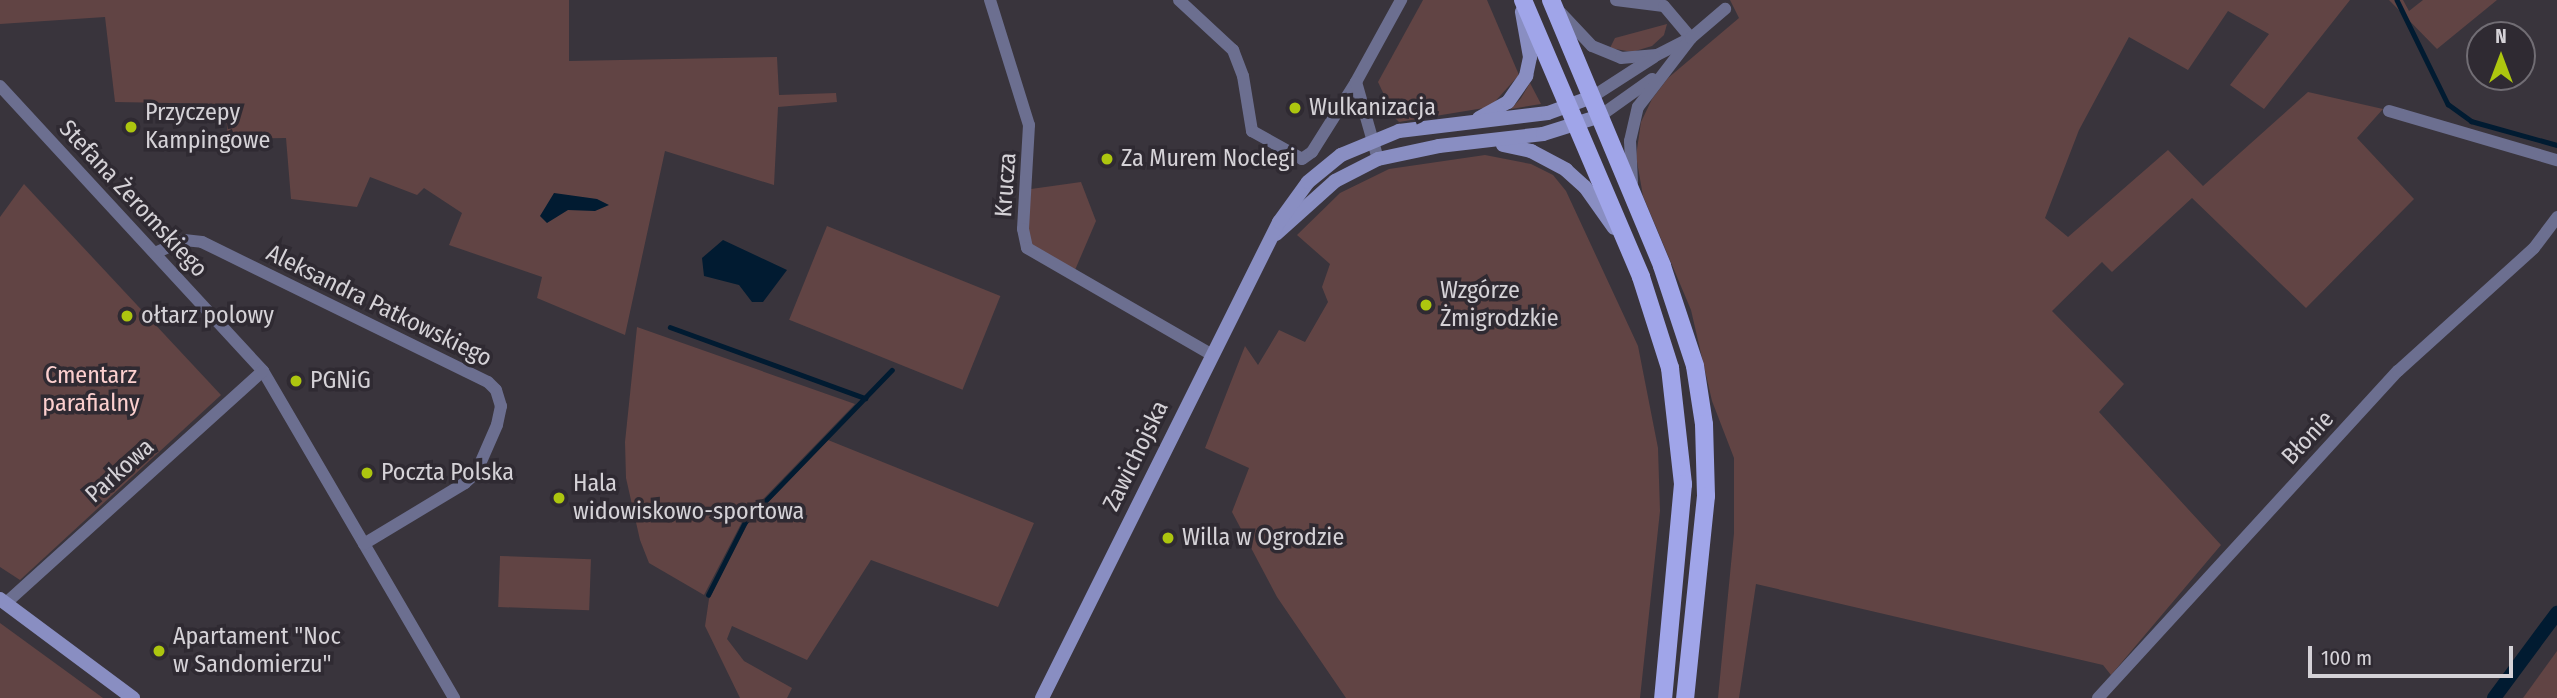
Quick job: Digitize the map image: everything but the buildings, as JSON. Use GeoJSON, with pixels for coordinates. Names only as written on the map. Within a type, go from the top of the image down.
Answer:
{"type":"FeatureCollection","features":[{"type":"Feature","properties":{"kind":"main road"},"geometry":{"type":"LineString","coordinates":[[1521,0],[1632,256],[1670,368],[1682,453],[1681,530],[1664,698]]}},
{"type":"Feature","properties":{"kind":"main road"},"geometry":{"type":"LineString","coordinates":[[1551,1],[1634,197],[1686,331],[1703,413],[1706,496],[1685,698]]}},
{"type":"Feature","properties":{"kind":"street","name":"Krucza"},"geometry":{"type":"LineString","coordinates":[[990,0],[1029,125],[1023,229],[1027,248],[1212,355]]}},
{"type":"Feature","properties":{"kind":"street"},"geometry":{"type":"LineString","coordinates":[[1179,0],[1233,50],[1243,76],[1252,131],[1297,158],[1312,152],[1356,82],[1401,0]]}},
{"type":"Feature","properties":{"kind":"street","name":"Zawichojska"},"geometry":{"type":"LineString","coordinates":[[1472,121],[1508,102],[1526,76],[1528,40],[1521,0]]}},
{"type":"Feature","properties":{"kind":"street"},"geometry":{"type":"LineString","coordinates":[[1616,0],[1664,6],[1691,38]]}},
{"type":"Feature","properties":{"kind":"street"},"geometry":{"type":"LineString","coordinates":[[1551,1],[1585,40],[1604,53],[1634,59],[1657,55]]}},
{"type":"Feature","properties":{"kind":"street"},"geometry":{"type":"LineString","coordinates":[[1634,197],[1631,132],[1638,107],[1658,75],[1691,38],[1725,9]]}},
{"type":"Feature","properties":{"kind":"street"},"geometry":{"type":"LineString","coordinates":[[1592,97],[1657,55],[1691,38]]}},
{"type":"Feature","properties":{"kind":"street"},"geometry":{"type":"LineString","coordinates":[[1600,116],[1658,75]]}},
{"type":"Feature","properties":{"kind":"street"},"geometry":{"type":"LineString","coordinates":[[1356,82],[1378,159]]}},
{"type":"Feature","properties":{"kind":"street","name":"Stefana Żeromskiego"},"geometry":{"type":"LineString","coordinates":[[0,86],[262,371],[454,698]]}},
{"type":"Feature","properties":{"kind":"street","name":"Zawichojska"},"geometry":{"type":"LineString","coordinates":[[1042,698],[1285,210],[1308,181],[1342,155],[1371,141],[1418,127],[1569,108],[1592,97]]}},
{"type":"Feature","properties":{"kind":"street"},"geometry":{"type":"LineString","coordinates":[[2389,111],[2557,160]]}},
{"type":"Feature","properties":{"kind":"street","name":"Zawichojska"},"geometry":{"type":"LineString","coordinates":[[1273,236],[1335,181],[1378,159],[1576,127],[1600,116]]}},
{"type":"Feature","properties":{"kind":"street"},"geometry":{"type":"LineString","coordinates":[[1485,141],[1531,151],[1574,176],[1632,256]]}},
{"type":"Feature","properties":{"kind":"street","name":"Błonie"},"geometry":{"type":"LineString","coordinates":[[2098,698],[2398,371],[2533,248],[2557,217]]}},
{"type":"Feature","properties":{"kind":"street","name":"Aleksandra Patkowskiego"},"geometry":{"type":"LineString","coordinates":[[155,253],[184,240],[202,242],[493,386],[500,411],[491,445],[475,472],[466,483],[365,544]]}},
{"type":"Feature","properties":{"kind":"street","name":"Parkowa"},"geometry":{"type":"LineString","coordinates":[[3,601],[262,371]]}},
{"type":"Feature","properties":{"kind":"street"},"geometry":{"type":"LineString","coordinates":[[3,601],[133,698]]}},
{"type":"Feature","properties":{"kind":"green space"},"geometry":{"type":"Polygon","coordinates":[[[0,0],[569,0],[569,61],[777,57],[779,95],[836,93],[837,102],[778,107],[774,185],[665,151],[625,335],[537,298],[542,277],[449,245],[462,213],[424,188],[417,195],[370,177],[357,207],[291,199],[286,138],[228,139],[225,104],[115,102],[105,17],[0,24],[0,0]]]}},
{"type":"Feature","properties":{"kind":"green space"},"geometry":{"type":"Polygon","coordinates":[[[1423,0],[1487,0],[1519,75],[1490,107],[1399,122],[1395,118],[1378,82],[1423,0]]]}},
{"type":"Feature","properties":{"kind":"green space"},"geometry":{"type":"Polygon","coordinates":[[[1730,0],[2350,0],[2264,109],[2230,85],[2269,34],[2228,11],[2188,70],[2129,37],[2079,130],[2045,218],[2068,237],[2168,150],[2203,186],[2308,92],[2383,109],[2357,138],[2414,199],[2306,308],[2192,198],[2112,272],[2102,262],[2052,311],[2124,384],[2099,412],[2221,545],[2111,675],[2103,665],[1756,584],[1739,698],[1718,698],[1734,533],[1734,458],[1712,401],[1691,310],[1643,196],[1636,156],[1641,122],[1652,99],[1668,78],[1739,18],[1730,0]]]}},
{"type":"Feature","properties":{"kind":"green space"},"geometry":{"type":"Polygon","coordinates":[[[2389,0],[2403,0],[2409,11],[2423,0],[2497,0],[2471,21],[2466,21],[2466,25],[2437,49],[2389,0]]]}},
{"type":"Feature","properties":{"kind":"green space"},"geometry":{"type":"Polygon","coordinates":[[[1667,24],[1664,35],[1652,46],[1632,52],[1610,48],[1615,38],[1667,24]]]}},
{"type":"Feature","properties":{"kind":"green space"},"geometry":{"type":"Polygon","coordinates":[[[1530,83],[1541,104],[1511,109],[1521,98],[1530,83]]]}},
{"type":"Feature","properties":{"kind":"green space"},"geometry":{"type":"Polygon","coordinates":[[[1485,155],[1531,164],[1553,175],[1566,191],[1638,346],[1658,448],[1660,511],[1640,698],[1346,698],[1277,597],[1232,512],[1249,468],[1205,448],[1245,346],[1258,365],[1279,330],[1305,342],[1328,302],[1322,287],[1330,264],[1297,235],[1340,193],[1389,169],[1485,155]]]}},
{"type":"Feature","properties":{"kind":"green space"},"geometry":{"type":"Polygon","coordinates":[[[1081,182],[1096,221],[1075,270],[1031,246],[1027,232],[1031,189],[1081,182]]]}},
{"type":"Feature","properties":{"kind":"green space","name":"Cmentarz parafialny"},"geometry":{"type":"Polygon","coordinates":[[[24,184],[221,395],[20,580],[0,567],[0,217],[24,184]]]}},
{"type":"Feature","properties":{"kind":"green space"},"geometry":{"type":"Polygon","coordinates":[[[827,226],[1000,296],[963,390],[789,320],[827,226]]]}},
{"type":"Feature","properties":{"kind":"green space"},"geometry":{"type":"Polygon","coordinates":[[[637,327],[855,404],[743,520],[704,595],[649,563],[640,540],[626,478],[625,442],[637,327]]]}},
{"type":"Feature","properties":{"kind":"green space"},"geometry":{"type":"Polygon","coordinates":[[[828,440],[1034,523],[998,607],[871,560],[807,660],[732,626],[727,639],[744,661],[792,688],[787,698],[740,698],[705,626],[709,599],[747,524],[828,440]]]}},
{"type":"Feature","properties":{"kind":"green space"},"geometry":{"type":"Polygon","coordinates":[[[500,556],[591,559],[589,610],[498,607],[500,556]]]}},
{"type":"Feature","properties":{"kind":"green space"},"geometry":{"type":"Polygon","coordinates":[[[0,623],[103,698],[0,698],[0,623]]]}},
{"type":"Feature","properties":{"kind":"green space"},"geometry":{"type":"Polygon","coordinates":[[[2557,651],[2557,698],[2523,698],[2557,651]]]}},
{"type":"Feature","properties":{"kind":"water"},"geometry":{"type":"Polygon","coordinates":[[[554,193],[597,199],[609,205],[595,211],[568,210],[547,223],[540,216],[554,193]]]}},
{"type":"Feature","properties":{"kind":"water"},"geometry":{"type":"Polygon","coordinates":[[[723,240],[787,270],[763,302],[752,302],[739,285],[704,276],[702,258],[723,240]]]}},
{"type":"Feature","properties":{"kind":"waterway"},"geometry":{"type":"LineString","coordinates":[[2397,0],[2448,104],[2471,121],[2557,145]]}},
{"type":"Feature","properties":{"kind":"waterway"},"geometry":{"type":"LineString","coordinates":[[670,327],[865,398]]}},
{"type":"Feature","properties":{"kind":"waterway"},"geometry":{"type":"LineString","coordinates":[[708,595],[745,522],[892,370]]}},
{"type":"Feature","properties":{"kind":"waterway"},"geometry":{"type":"LineString","coordinates":[[2494,698],[2557,613]]}},
{"type":"Feature","properties":{"kind":"place","name":"Wulkanizacja"},"geometry":{"type":"Point","coordinates":[1295,108]}},
{"type":"Feature","properties":{"kind":"place","name":"Przyczepy Kampingowe"},"geometry":{"type":"Point","coordinates":[131,127]}},
{"type":"Feature","properties":{"kind":"place","name":"Za Murem Noclegi"},"geometry":{"type":"Point","coordinates":[1107,159]}},
{"type":"Feature","properties":{"kind":"place","name":"Wzgórze Żmigrodzkie"},"geometry":{"type":"Point","coordinates":[1426,305]}},
{"type":"Feature","properties":{"kind":"place","name":"ołtarz polowy"},"geometry":{"type":"Point","coordinates":[127,316]}},
{"type":"Feature","properties":{"kind":"place","name":"PGNiG"},"geometry":{"type":"Point","coordinates":[296,381]}},
{"type":"Feature","properties":{"kind":"place","name":"Poczta Polska"},"geometry":{"type":"Point","coordinates":[367,473]}},
{"type":"Feature","properties":{"kind":"place","name":"Hala widowiskowo-sportowa"},"geometry":{"type":"Point","coordinates":[559,498]}},
{"type":"Feature","properties":{"kind":"place","name":"Willa w Ogrodzie"},"geometry":{"type":"Point","coordinates":[1168,538]}},
{"type":"Feature","properties":{"kind":"place","name":"Apartament \"Noc w Sandomierzu\""},"geometry":{"type":"Point","coordinates":[159,651]}}]}
